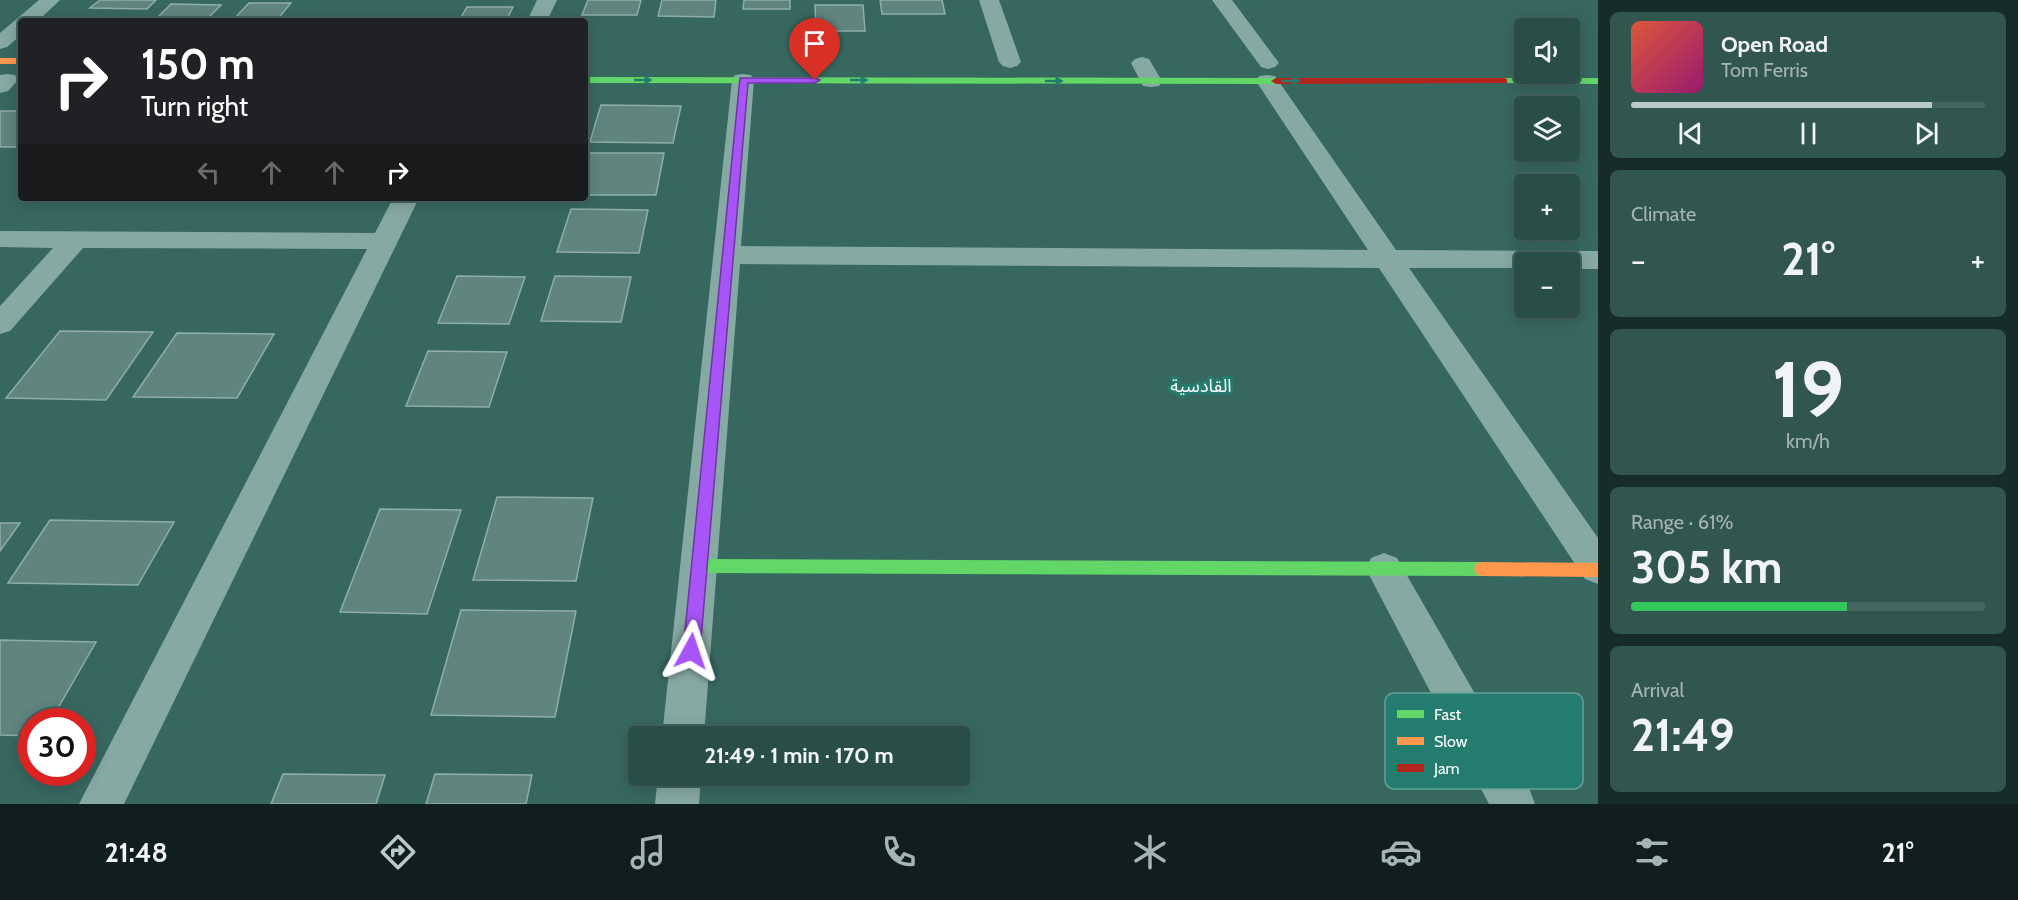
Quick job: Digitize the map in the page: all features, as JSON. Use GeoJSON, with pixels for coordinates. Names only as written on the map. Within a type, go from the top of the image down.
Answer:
{"type":"FeatureCollection","features":[{"type":"Feature","properties":{"kind":"street"},"geometry":{"type":"LineString","coordinates":[[29,18],[50,0]]}},
{"type":"Feature","properties":{"kind":"street"},"geometry":{"type":"LineString","coordinates":[[538,18],[547,0]]}},
{"type":"Feature","properties":{"kind":"street"},"geometry":{"type":"LineString","coordinates":[[989,0],[1010,62]]}},
{"type":"Feature","properties":{"kind":"street"},"geometry":{"type":"LineString","coordinates":[[1222,0],[1388,259],[1598,569]]}},
{"type":"Feature","properties":{"kind":"street"},"geometry":{"type":"LineString","coordinates":[[0,43],[18,28]]}},
{"type":"Feature","properties":{"kind":"street"},"geometry":{"type":"LineString","coordinates":[[6,77],[18,64]]}},
{"type":"Feature","properties":{"kind":"street"},"geometry":{"type":"LineString","coordinates":[[588,80],[743,80],[1145,67],[1265,67],[1598,81]]}},
{"type":"Feature","properties":{"kind":"street"},"geometry":{"type":"LineString","coordinates":[[684,726],[743,80]]}},
{"type":"Feature","properties":{"kind":"street"},"geometry":{"type":"LineString","coordinates":[[101,804],[405,201]]}},
{"type":"Feature","properties":{"kind":"street"},"geometry":{"type":"LineString","coordinates":[[0,239],[385,241]]}},
{"type":"Feature","properties":{"kind":"street"},"geometry":{"type":"LineString","coordinates":[[0,324],[75,240]]}},
{"type":"Feature","properties":{"kind":"street"},"geometry":{"type":"LineString","coordinates":[[727,255],[1598,260]]}},
{"type":"Feature","properties":{"kind":"street"},"geometry":{"type":"LineString","coordinates":[[699,566],[1598,569]]}},
{"type":"Feature","properties":{"kind":"street"},"geometry":{"type":"LineString","coordinates":[[1384,569],[1452,693]]}},
{"type":"Feature","properties":{"kind":"street"},"geometry":{"type":"LineString","coordinates":[[677,804],[679,786]]}},
{"type":"Feature","properties":{"kind":"street"},"geometry":{"type":"LineString","coordinates":[[1505,789],[1513,804]]}},
{"type":"Feature","properties":{"kind":"building"},"geometry":{"type":"Polygon","coordinates":[[[100,0],[156,0],[147,9],[90,8],[100,0]]]}},
{"type":"Feature","properties":{"kind":"building"},"geometry":{"type":"Polygon","coordinates":[[[588,0],[641,0],[637,15],[582,15],[588,0]]]}},
{"type":"Feature","properties":{"kind":"building"},"geometry":{"type":"Polygon","coordinates":[[[662,0],[716,0],[714,17],[658,16],[662,0]]]}},
{"type":"Feature","properties":{"kind":"building"},"geometry":{"type":"Polygon","coordinates":[[[744,0],[790,0],[790,9],[743,9],[744,0]]]}},
{"type":"Feature","properties":{"kind":"building"},"geometry":{"type":"Polygon","coordinates":[[[880,0],[942,0],[945,14],[882,14],[880,0]]]}},
{"type":"Feature","properties":{"kind":"building"},"geometry":{"type":"Polygon","coordinates":[[[249,3],[291,3],[278,18],[235,18],[249,3]]]}},
{"type":"Feature","properties":{"kind":"building"},"geometry":{"type":"Polygon","coordinates":[[[171,4],[221,5],[208,18],[157,18],[171,4]]]}},
{"type":"Feature","properties":{"kind":"building"},"geometry":{"type":"Polygon","coordinates":[[[815,5],[863,5],[865,31],[816,31],[815,5]]]}},
{"type":"Feature","properties":{"kind":"building"},"geometry":{"type":"Polygon","coordinates":[[[467,7],[513,7],[508,18],[461,18],[467,7]]]}},
{"type":"Feature","properties":{"kind":"building"},"geometry":{"type":"Polygon","coordinates":[[[601,105],[681,106],[673,143],[590,142],[601,105]]]}},
{"type":"Feature","properties":{"kind":"building"},"geometry":{"type":"Polygon","coordinates":[[[0,111],[18,111],[18,147],[0,147],[0,111]]]}},
{"type":"Feature","properties":{"kind":"building"},"geometry":{"type":"Polygon","coordinates":[[[588,153],[664,153],[656,195],[588,195],[588,153]]]}},
{"type":"Feature","properties":{"kind":"building"},"geometry":{"type":"Polygon","coordinates":[[[571,209],[648,210],[639,253],[557,252],[571,209]]]}},
{"type":"Feature","properties":{"kind":"building"},"geometry":{"type":"Polygon","coordinates":[[[457,276],[525,277],[509,324],[438,323],[457,276]]]}},
{"type":"Feature","properties":{"kind":"building"},"geometry":{"type":"Polygon","coordinates":[[[555,276],[631,277],[621,322],[541,321],[555,276]]]}},
{"type":"Feature","properties":{"kind":"building"},"geometry":{"type":"Polygon","coordinates":[[[60,331],[153,332],[106,400],[6,398],[60,331]]]}},
{"type":"Feature","properties":{"kind":"building"},"geometry":{"type":"Polygon","coordinates":[[[177,333],[274,334],[237,398],[133,397],[177,333]]]}},
{"type":"Feature","properties":{"kind":"building"},"geometry":{"type":"Polygon","coordinates":[[[428,351],[507,352],[489,407],[406,406],[428,351]]]}},
{"type":"Feature","properties":{"kind":"building"},"geometry":{"type":"Polygon","coordinates":[[[497,497],[593,498],[576,581],[473,580],[497,497]]]}},
{"type":"Feature","properties":{"kind":"building"},"geometry":{"type":"Polygon","coordinates":[[[380,509],[461,510],[427,614],[340,612],[380,509]]]}},
{"type":"Feature","properties":{"kind":"building"},"geometry":{"type":"Polygon","coordinates":[[[50,520],[174,522],[138,585],[8,583],[50,520]]]}},
{"type":"Feature","properties":{"kind":"building"},"geometry":{"type":"Polygon","coordinates":[[[0,523],[20,523],[0,551],[0,523]]]}},
{"type":"Feature","properties":{"kind":"building"},"geometry":{"type":"Polygon","coordinates":[[[461,610],[576,611],[555,717],[431,715],[461,610]]]}},
{"type":"Feature","properties":{"kind":"building"},"geometry":{"type":"Polygon","coordinates":[[[0,640],[96,642],[58,708],[18,708],[18,736],[0,735],[0,640]]]}},
{"type":"Feature","properties":{"kind":"building"},"geometry":{"type":"Polygon","coordinates":[[[283,774],[385,775],[376,804],[271,804],[283,774]]]}},
{"type":"Feature","properties":{"kind":"building"},"geometry":{"type":"Polygon","coordinates":[[[435,774],[532,775],[526,804],[426,804],[435,774]]]}},
{"type":"Feature","properties":{"kind":"traffic: fast"},"geometry":{"type":"LineString","coordinates":[[588,80],[1276,81]]}},
{"type":"Feature","properties":{"kind":"traffic: fast"},"geometry":{"type":"LineString","coordinates":[[1504,81],[1598,81]]}},
{"type":"Feature","properties":{"kind":"traffic: fast"},"geometry":{"type":"LineString","coordinates":[[699,566],[1482,569]]}},
{"type":"Feature","properties":{"kind":"traffic: slow"},"geometry":{"type":"LineString","coordinates":[[0,61],[18,61]]}},
{"type":"Feature","properties":{"kind":"traffic: slow"},"geometry":{"type":"LineString","coordinates":[[1482,569],[1598,570]]}},
{"type":"Feature","properties":{"kind":"traffic: jam"},"geometry":{"type":"LineString","coordinates":[[1276,81],[1504,81]]}},
{"type":"Feature","properties":{"kind":"district","name":"القادسية"},"geometry":{"type":"Point","coordinates":[1201,386]}},
{"type":"Feature","properties":{"kind":"route"},"geometry":{"type":"LineString","coordinates":[[691,651],[743,80],[815,80]]}}]}
